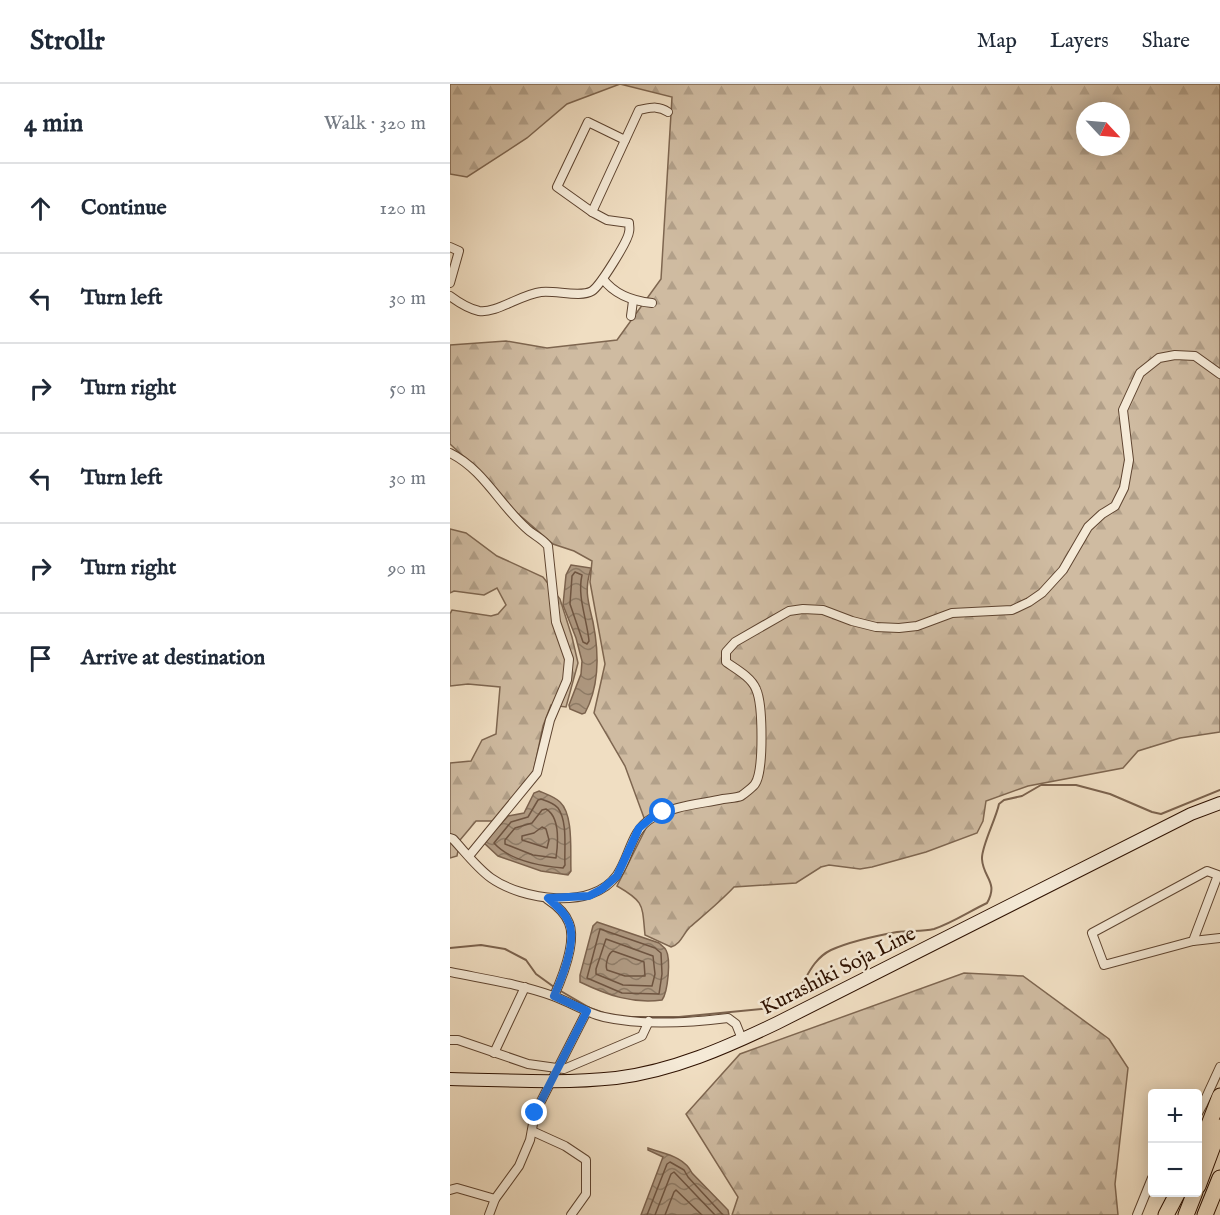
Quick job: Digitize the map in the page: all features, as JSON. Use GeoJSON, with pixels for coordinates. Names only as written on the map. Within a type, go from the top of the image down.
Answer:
{"type":"FeatureCollection","features":[{"type":"Feature","properties":{"kind":"highway"},"geometry":{"type":"LineString","coordinates":[[1201,1143],[1220,1096]]}},
{"type":"Feature","properties":{"kind":"highway"},"geometry":{"type":"LineString","coordinates":[[1202,1173],[1220,1127]]}},
{"type":"Feature","properties":{"kind":"highway"},"geometry":{"type":"LineString","coordinates":[[1205,1215],[1220,1178]]}},
{"type":"Feature","properties":{"kind":"highway"},"geometry":{"type":"LineString","coordinates":[[1166,1215],[1175,1197]]}},
{"type":"Feature","properties":{"kind":"highway"},"geometry":{"type":"LineString","coordinates":[[1186,1215],[1193,1197]]}},
{"type":"Feature","properties":{"kind":"main road","name":"Kurashiki Soja Line"},"geometry":{"type":"LineString","coordinates":[[450,1079],[552,1081],[617,1078],[676,1064],[742,1039],[1191,814],[1220,803]]}},
{"type":"Feature","properties":{"kind":"street"},"geometry":{"type":"LineString","coordinates":[[592,212],[639,110],[653,107],[662,108],[668,112]]}},
{"type":"Feature","properties":{"kind":"street"},"geometry":{"type":"LineString","coordinates":[[450,297],[480,311],[494,309],[512,300],[539,292],[559,291],[578,294],[591,292],[603,279],[629,234],[629,223],[607,220],[557,188],[588,122],[625,140]]}},
{"type":"Feature","properties":{"kind":"street"},"geometry":{"type":"LineString","coordinates":[[450,247],[459,251],[450,284]]}},
{"type":"Feature","properties":{"kind":"street"},"geometry":{"type":"LineString","coordinates":[[603,279],[609,288],[633,301],[652,303]]}},
{"type":"Feature","properties":{"kind":"street"},"geometry":{"type":"LineString","coordinates":[[631,316],[633,301]]}},
{"type":"Feature","properties":{"kind":"street"},"geometry":{"type":"LineString","coordinates":[[450,838],[489,877],[515,891],[548,898],[589,896],[602,889],[617,876],[639,828],[651,818],[663,812],[741,796],[755,784],[759,768],[762,723],[757,690],[750,680],[726,662],[726,652],[735,642],[789,611],[803,609],[823,610],[876,627],[899,628],[916,626],[952,613],[1011,610],[1029,602],[1042,593],[1063,570],[1088,527],[1115,506],[1124,488],[1129,460],[1123,410],[1140,374],[1159,358],[1175,355],[1195,356],[1220,374]]}},
{"type":"Feature","properties":{"kind":"street"},"geometry":{"type":"LineString","coordinates":[[450,453],[469,467],[527,529],[548,546],[556,622],[569,659],[567,680],[550,720],[537,773],[469,856]]}},
{"type":"Feature","properties":{"kind":"street"},"geometry":{"type":"LineString","coordinates":[[1193,941],[1218,870],[1207,871],[1092,933],[1104,965],[1193,941],[1220,938]]}},
{"type":"Feature","properties":{"kind":"street"},"geometry":{"type":"LineString","coordinates":[[548,898],[569,921],[572,934],[563,976],[554,996]]}},
{"type":"Feature","properties":{"kind":"street"},"geometry":{"type":"LineString","coordinates":[[450,972],[525,987],[554,996],[587,1011],[615,1019],[698,1022],[728,1018],[736,1024],[742,1039]]}},
{"type":"Feature","properties":{"kind":"street"},"geometry":{"type":"LineString","coordinates":[[494,1053],[525,987]]}},
{"type":"Feature","properties":{"kind":"street"},"geometry":{"type":"LineString","coordinates":[[489,1215],[495,1199],[519,1166],[532,1131],[535,1113],[587,1011]]}},
{"type":"Feature","properties":{"kind":"street"},"geometry":{"type":"LineString","coordinates":[[450,1040],[458,1040],[538,1066],[572,1067],[642,1036],[649,1021]]}},
{"type":"Feature","properties":{"kind":"street"},"geometry":{"type":"LineString","coordinates":[[1202,1106],[1220,1067]]}},
{"type":"Feature","properties":{"kind":"street"},"geometry":{"type":"LineString","coordinates":[[532,1131],[565,1146],[586,1160],[586,1194],[571,1215]]}},
{"type":"Feature","properties":{"kind":"street"},"geometry":{"type":"LineString","coordinates":[[450,1190],[457,1188],[495,1199]]}},
{"type":"Feature","properties":{"kind":"street"},"geometry":{"type":"LineString","coordinates":[[1137,1215],[1148,1188]]}},
{"type":"Feature","properties":{"kind":"green space"},"geometry":{"type":"Polygon","coordinates":[[[450,84],[620,84],[567,104],[527,138],[467,177],[450,174],[450,84]]]}},
{"type":"Feature","properties":{"kind":"green space"},"geometry":{"type":"Polygon","coordinates":[[[620,84],[1220,84],[1220,732],[1180,738],[1138,751],[1123,768],[1028,786],[986,801],[983,821],[977,833],[926,852],[860,869],[829,865],[821,867],[796,883],[734,887],[690,927],[677,944],[671,947],[645,935],[640,905],[633,896],[617,886],[647,826],[625,766],[594,713],[605,664],[590,582],[592,561],[574,551],[553,544],[516,512],[485,476],[450,444],[450,345],[506,341],[547,348],[617,340],[661,279],[672,97],[620,84]]]}},
{"type":"Feature","properties":{"kind":"green space"},"geometry":{"type":"Polygon","coordinates":[[[450,529],[466,533],[497,556],[543,577],[560,599],[578,663],[566,707],[551,705],[543,726],[533,774],[493,821],[476,821],[460,840],[457,856],[450,858],[450,763],[471,761],[482,740],[496,734],[500,687],[468,684],[450,686],[450,614],[452,610],[491,616],[498,614],[506,605],[497,588],[484,595],[454,591],[450,593],[450,529]]]}},
{"type":"Feature","properties":{"kind":"green space"},"geometry":{"type":"Polygon","coordinates":[[[964,973],[1023,976],[1109,1039],[1128,1068],[1115,1184],[1118,1215],[732,1215],[738,1197],[686,1114],[740,1054],[964,973]]]}},
{"type":"Feature","properties":{"kind":"water"},"geometry":{"type":"Polygon","coordinates":[[[571,565],[591,568],[588,595],[595,633],[597,668],[590,702],[585,713],[582,714],[570,709],[569,705],[581,674],[582,661],[563,605],[566,575],[571,565]]]}},
{"type":"Feature","properties":{"kind":"water"},"geometry":{"type":"Polygon","coordinates":[[[539,791],[558,800],[567,816],[571,845],[571,871],[568,875],[541,871],[498,856],[484,843],[508,816],[524,813],[534,793],[539,791]]]}},
{"type":"Feature","properties":{"kind":"water"},"geometry":{"type":"Polygon","coordinates":[[[597,922],[659,943],[665,949],[668,954],[668,975],[662,1000],[640,1001],[620,997],[580,982],[593,926],[597,922]]]}},
{"type":"Feature","properties":{"kind":"water"},"geometry":{"type":"Polygon","coordinates":[[[648,1148],[673,1156],[684,1163],[728,1210],[729,1215],[641,1215],[663,1157],[648,1148]]]}},
{"type":"Feature","properties":{"kind":"waterway"},"geometry":{"type":"LineString","coordinates":[[627,1017],[679,1017],[781,1007],[795,996],[815,963],[831,950],[880,935],[934,929],[987,903],[991,885],[983,865],[982,854],[999,804],[1004,800],[1022,796],[1041,785],[1076,785],[1110,794],[1161,814],[1220,790]]}},
{"type":"Feature","properties":{"kind":"waterway"},"geometry":{"type":"LineString","coordinates":[[450,948],[481,945],[505,949],[526,960],[536,974],[554,987]]}},
{"type":"Feature","properties":{"kind":"waterway"},"geometry":{"type":"LineString","coordinates":[[559,990],[590,1008],[604,1013]]}},
{"type":"Feature","properties":{"kind":"route"},"geometry":{"type":"LineString","coordinates":[[535,1113],[587,1011],[554,996],[563,976],[572,934],[569,921],[548,898],[589,896],[602,889],[617,876],[639,828],[663,812]]}}]}
